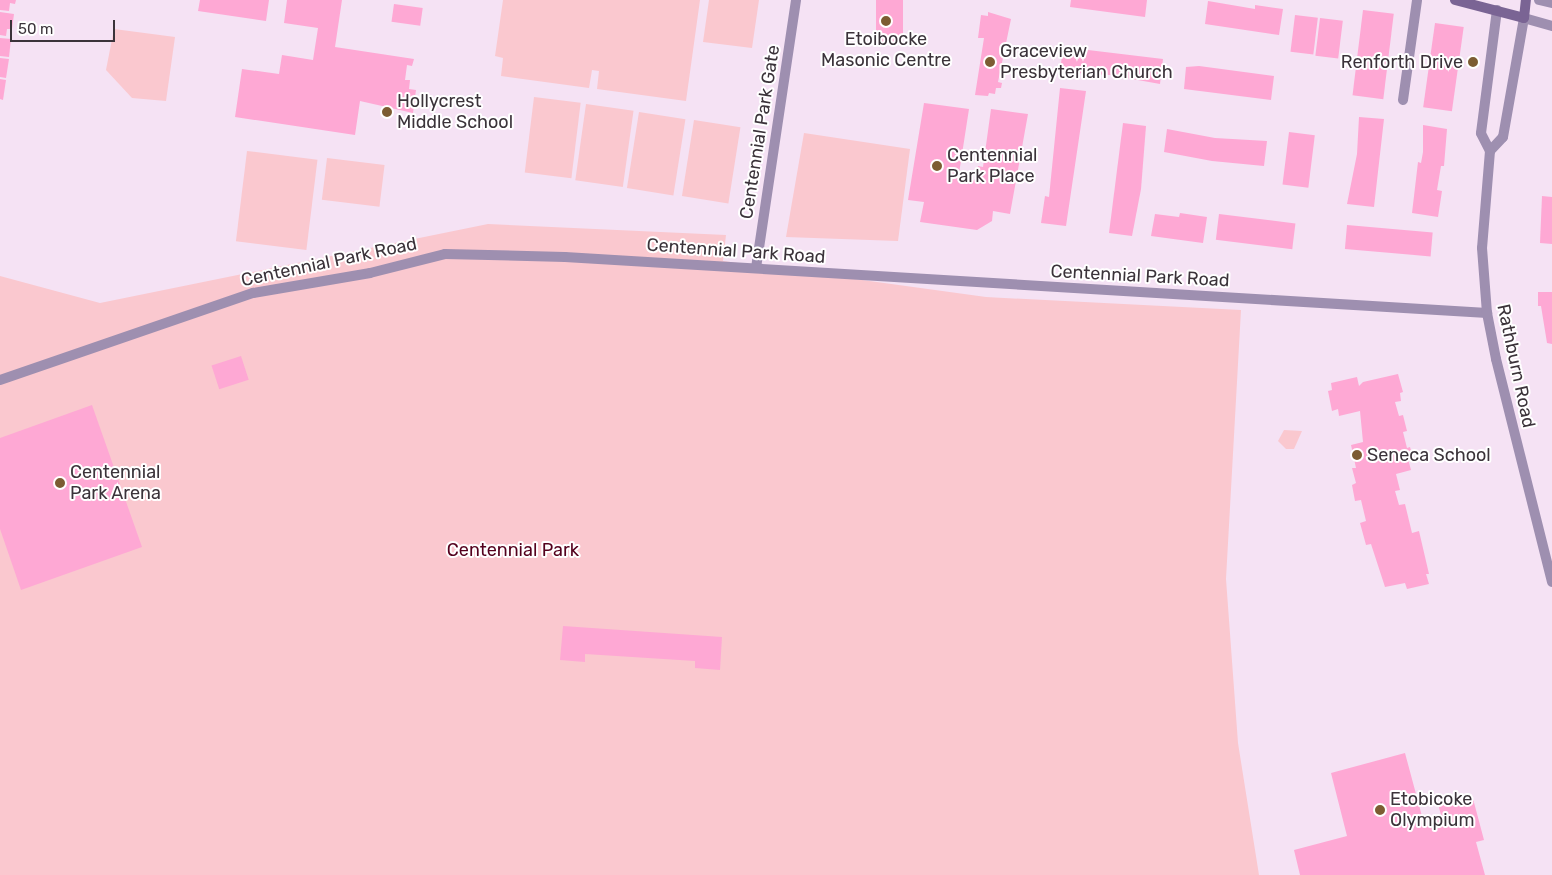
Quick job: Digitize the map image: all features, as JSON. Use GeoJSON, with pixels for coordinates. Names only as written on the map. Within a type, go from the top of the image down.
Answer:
{"type":"FeatureCollection","features":[{"type":"Feature","properties":{"kind":"main road"},"geometry":{"type":"LineString","coordinates":[[1455,0],[1498,5],[1524,18],[1526,0]]}},
{"type":"Feature","properties":{"kind":"street","name":"Centennial Park Gate"},"geometry":{"type":"LineString","coordinates":[[756,268],[796,0]]}},
{"type":"Feature","properties":{"kind":"street"},"geometry":{"type":"LineString","coordinates":[[1403,100],[1417,0]]}},
{"type":"Feature","properties":{"kind":"street"},"geometry":{"type":"LineString","coordinates":[[1539,0],[1552,3]]}},
{"type":"Feature","properties":{"kind":"street","name":"Rathburn Road"},"geometry":{"type":"LineString","coordinates":[[1498,5],[1481,133],[1490,151],[1482,248],[1487,313],[1496,359],[1552,582]]}},
{"type":"Feature","properties":{"kind":"street"},"geometry":{"type":"LineString","coordinates":[[1490,151],[1503,138],[1524,18],[1552,26]]}},
{"type":"Feature","properties":{"kind":"street","name":"Centennial Park Road"},"geometry":{"type":"LineString","coordinates":[[0,380],[253,293],[370,273],[445,254],[545,256],[1487,313]]}},
{"type":"Feature","properties":{"kind":"green space"},"geometry":{"type":"Polygon","coordinates":[[[503,0],[700,0],[686,101],[597,89],[599,71],[592,70],[589,88],[501,76],[503,58],[495,56],[503,0]]]}},
{"type":"Feature","properties":{"kind":"green space"},"geometry":{"type":"Polygon","coordinates":[[[709,0],[759,0],[752,48],[703,42],[709,0]]]}},
{"type":"Feature","properties":{"kind":"green space"},"geometry":{"type":"Polygon","coordinates":[[[114,29],[175,37],[166,101],[132,98],[106,70],[114,29]]]}},
{"type":"Feature","properties":{"kind":"green space"},"geometry":{"type":"Polygon","coordinates":[[[534,97],[581,103],[571,178],[525,172],[534,97]]]}},
{"type":"Feature","properties":{"kind":"green space"},"geometry":{"type":"Polygon","coordinates":[[[586,104],[634,111],[623,187],[575,180],[586,104]]]}},
{"type":"Feature","properties":{"kind":"green space"},"geometry":{"type":"Polygon","coordinates":[[[639,112],[685,119],[673,195],[627,188],[639,112]]]}},
{"type":"Feature","properties":{"kind":"green space"},"geometry":{"type":"Polygon","coordinates":[[[694,120],[740,127],[728,203],[682,196],[694,120]]]}},
{"type":"Feature","properties":{"kind":"green space"},"geometry":{"type":"Polygon","coordinates":[[[804,133],[910,149],[898,241],[786,237],[804,133]]]}},
{"type":"Feature","properties":{"kind":"green space"},"geometry":{"type":"Polygon","coordinates":[[[247,151],[317,160],[306,250],[236,241],[247,151]]]}},
{"type":"Feature","properties":{"kind":"green space"},"geometry":{"type":"Polygon","coordinates":[[[327,158],[385,165],[379,207],[322,200],[327,158]]]}},
{"type":"Feature","properties":{"kind":"green space","name":"Centennial Park"},"geometry":{"type":"Polygon","coordinates":[[[488,224],[726,235],[723,261],[986,297],[1241,310],[1226,579],[1238,743],[1259,875],[0,875],[0,276],[100,303],[488,224]]]}},
{"type":"Feature","properties":{"kind":"green space"},"geometry":{"type":"Polygon","coordinates":[[[1284,430],[1302,431],[1294,449],[1286,449],[1278,441],[1284,430]]]}},
{"type":"Feature","properties":{"kind":"building"},"geometry":{"type":"Polygon","coordinates":[[[0,0],[16,0],[15,4],[10,3],[9,11],[0,10],[0,0]]]}},
{"type":"Feature","properties":{"kind":"building"},"geometry":{"type":"Polygon","coordinates":[[[200,0],[269,0],[266,21],[198,11],[200,0]]]}},
{"type":"Feature","properties":{"kind":"building"},"geometry":{"type":"Polygon","coordinates":[[[287,0],[342,0],[335,47],[414,59],[412,66],[407,65],[405,80],[410,80],[409,89],[416,90],[413,113],[360,101],[355,135],[235,117],[242,69],[279,74],[282,55],[313,60],[318,28],[284,23],[287,0]]]}},
{"type":"Feature","properties":{"kind":"building","name":"Etoibocke Masonic Centre"},"geometry":{"type":"Polygon","coordinates":[[[876,0],[903,0],[903,43],[876,43],[876,0]]]}},
{"type":"Feature","properties":{"kind":"building"},"geometry":{"type":"Polygon","coordinates":[[[1071,0],[1147,0],[1145,17],[1070,7],[1071,0]]]}},
{"type":"Feature","properties":{"kind":"building"},"geometry":{"type":"Polygon","coordinates":[[[1208,1],[1255,9],[1255,5],[1283,9],[1279,35],[1205,24],[1208,1]]]}},
{"type":"Feature","properties":{"kind":"building"},"geometry":{"type":"Polygon","coordinates":[[[394,4],[423,8],[420,26],[391,22],[394,4]]]}},
{"type":"Feature","properties":{"kind":"building"},"geometry":{"type":"Polygon","coordinates":[[[1363,10],[1394,14],[1383,99],[1353,95],[1363,10]]]}},
{"type":"Feature","properties":{"kind":"building"},"geometry":{"type":"Polygon","coordinates":[[[0,12],[14,14],[12,29],[7,29],[6,36],[0,35],[0,12]]]}},
{"type":"Feature","properties":{"kind":"building","name":"Graceview Presbyterian Church"},"geometry":{"type":"Polygon","coordinates":[[[988,12],[1011,19],[998,82],[1002,83],[1001,88],[996,88],[995,94],[989,93],[988,96],[975,95],[984,38],[978,38],[981,15],[988,16],[988,12]]]}},
{"type":"Feature","properties":{"kind":"building"},"geometry":{"type":"Polygon","coordinates":[[[1295,15],[1318,18],[1313,55],[1290,52],[1295,15]]]}},
{"type":"Feature","properties":{"kind":"building"},"geometry":{"type":"Polygon","coordinates":[[[1320,18],[1343,21],[1338,59],[1315,56],[1320,18]]]}},
{"type":"Feature","properties":{"kind":"building"},"geometry":{"type":"Polygon","coordinates":[[[1435,23],[1464,27],[1452,111],[1423,107],[1435,23]]]}},
{"type":"Feature","properties":{"kind":"building"},"geometry":{"type":"Polygon","coordinates":[[[0,38],[11,39],[9,57],[0,56],[0,38]]]}},
{"type":"Feature","properties":{"kind":"building"},"geometry":{"type":"Polygon","coordinates":[[[1063,47],[1163,59],[1160,84],[1110,75],[1060,72],[1063,47]]]}},
{"type":"Feature","properties":{"kind":"building"},"geometry":{"type":"Polygon","coordinates":[[[0,58],[9,59],[6,78],[0,77],[0,58]]]}},
{"type":"Feature","properties":{"kind":"building"},"geometry":{"type":"Polygon","coordinates":[[[1199,66],[1274,76],[1271,100],[1184,89],[1186,67],[1199,66]]]}},
{"type":"Feature","properties":{"kind":"building"},"geometry":{"type":"Polygon","coordinates":[[[0,79],[6,80],[3,100],[0,99],[0,79]]]}},
{"type":"Feature","properties":{"kind":"building"},"geometry":{"type":"Polygon","coordinates":[[[1060,88],[1086,91],[1066,226],[1041,223],[1045,196],[1049,197],[1060,88]]]}},
{"type":"Feature","properties":{"kind":"building","name":"Centennial Park Place"},"geometry":{"type":"Polygon","coordinates":[[[924,103],[969,109],[958,180],[972,182],[976,178],[978,166],[983,167],[991,109],[1028,114],[1010,214],[993,211],[992,221],[977,230],[920,222],[924,202],[908,200],[924,103]]]}},
{"type":"Feature","properties":{"kind":"building"},"geometry":{"type":"Polygon","coordinates":[[[1359,117],[1384,119],[1374,207],[1347,204],[1357,154],[1359,117]]]}},
{"type":"Feature","properties":{"kind":"building"},"geometry":{"type":"Polygon","coordinates":[[[1123,123],[1146,126],[1141,189],[1132,236],[1109,233],[1123,123]]]}},
{"type":"Feature","properties":{"kind":"building"},"geometry":{"type":"Polygon","coordinates":[[[1423,125],[1447,129],[1444,166],[1441,166],[1437,190],[1442,191],[1438,217],[1412,213],[1418,162],[1421,163],[1423,152],[1423,125]]]}},
{"type":"Feature","properties":{"kind":"building"},"geometry":{"type":"Polygon","coordinates":[[[1167,129],[1215,138],[1267,141],[1264,166],[1212,161],[1164,152],[1167,129]]]}},
{"type":"Feature","properties":{"kind":"building"},"geometry":{"type":"Polygon","coordinates":[[[1289,132],[1315,135],[1308,188],[1283,185],[1289,132]]]}},
{"type":"Feature","properties":{"kind":"building"},"geometry":{"type":"Polygon","coordinates":[[[1542,196],[1552,197],[1552,244],[1540,243],[1542,196]]]}},
{"type":"Feature","properties":{"kind":"building"},"geometry":{"type":"Polygon","coordinates":[[[1180,213],[1207,217],[1203,243],[1151,236],[1155,214],[1179,217],[1180,213]]]}},
{"type":"Feature","properties":{"kind":"building"},"geometry":{"type":"Polygon","coordinates":[[[1219,214],[1295,223],[1292,249],[1216,240],[1219,214]]]}},
{"type":"Feature","properties":{"kind":"building"},"geometry":{"type":"Polygon","coordinates":[[[1347,225],[1433,232],[1431,256],[1345,249],[1347,225]]]}},
{"type":"Feature","properties":{"kind":"building"},"geometry":{"type":"Polygon","coordinates":[[[1538,292],[1552,292],[1552,344],[1547,343],[1541,306],[1538,306],[1538,292]]]}},
{"type":"Feature","properties":{"kind":"building"},"geometry":{"type":"Polygon","coordinates":[[[241,356],[249,380],[219,389],[212,366],[241,356]]]}},
{"type":"Feature","properties":{"kind":"building"},"geometry":{"type":"Polygon","coordinates":[[[1398,374],[1403,392],[1400,393],[1401,401],[1395,402],[1399,416],[1403,415],[1407,431],[1403,432],[1407,448],[1410,447],[1412,454],[1407,455],[1411,470],[1396,474],[1400,490],[1395,491],[1399,505],[1405,504],[1412,533],[1419,531],[1429,574],[1426,574],[1429,584],[1407,589],[1405,583],[1385,587],[1371,544],[1366,545],[1360,523],[1366,521],[1361,500],[1355,501],[1352,485],[1356,483],[1352,468],[1356,468],[1351,445],[1363,442],[1360,411],[1339,416],[1338,409],[1332,411],[1328,391],[1332,390],[1331,383],[1357,377],[1359,386],[1363,382],[1398,374]]]}},
{"type":"Feature","properties":{"kind":"building","name":"Centennial Park Arena"},"geometry":{"type":"Polygon","coordinates":[[[92,405],[142,547],[21,590],[0,529],[0,438],[92,405]]]}},
{"type":"Feature","properties":{"kind":"building"},"geometry":{"type":"Polygon","coordinates":[[[563,626],[722,637],[720,670],[695,668],[695,661],[585,654],[585,662],[560,660],[563,626]]]}},
{"type":"Feature","properties":{"kind":"building","name":"Etobicoke Olympium"},"geometry":{"type":"Polygon","coordinates":[[[1405,753],[1423,820],[1441,815],[1438,804],[1472,795],[1484,840],[1476,842],[1485,875],[1300,875],[1294,850],[1347,836],[1331,773],[1405,753]]]}},
{"type":"Feature","properties":{"kind":"place","name":"Etoibocke Masonic Centre"},"geometry":{"type":"Point","coordinates":[886,21]}},
{"type":"Feature","properties":{"kind":"place","name":"Graceview Presbyterian Church"},"geometry":{"type":"Point","coordinates":[990,62]}},
{"type":"Feature","properties":{"kind":"place","name":"Renforth Drive"},"geometry":{"type":"Point","coordinates":[1473,62]}},
{"type":"Feature","properties":{"kind":"place","name":"Hollycrest Middle School"},"geometry":{"type":"Point","coordinates":[387,112]}},
{"type":"Feature","properties":{"kind":"place","name":"Centennial Park Place"},"geometry":{"type":"Point","coordinates":[937,166]}},
{"type":"Feature","properties":{"kind":"place","name":"Seneca School"},"geometry":{"type":"Point","coordinates":[1357,455]}},
{"type":"Feature","properties":{"kind":"place","name":"Centennial Park Arena"},"geometry":{"type":"Point","coordinates":[60,483]}},
{"type":"Feature","properties":{"kind":"place","name":"Etobicoke Olympium"},"geometry":{"type":"Point","coordinates":[1380,810]}}]}
